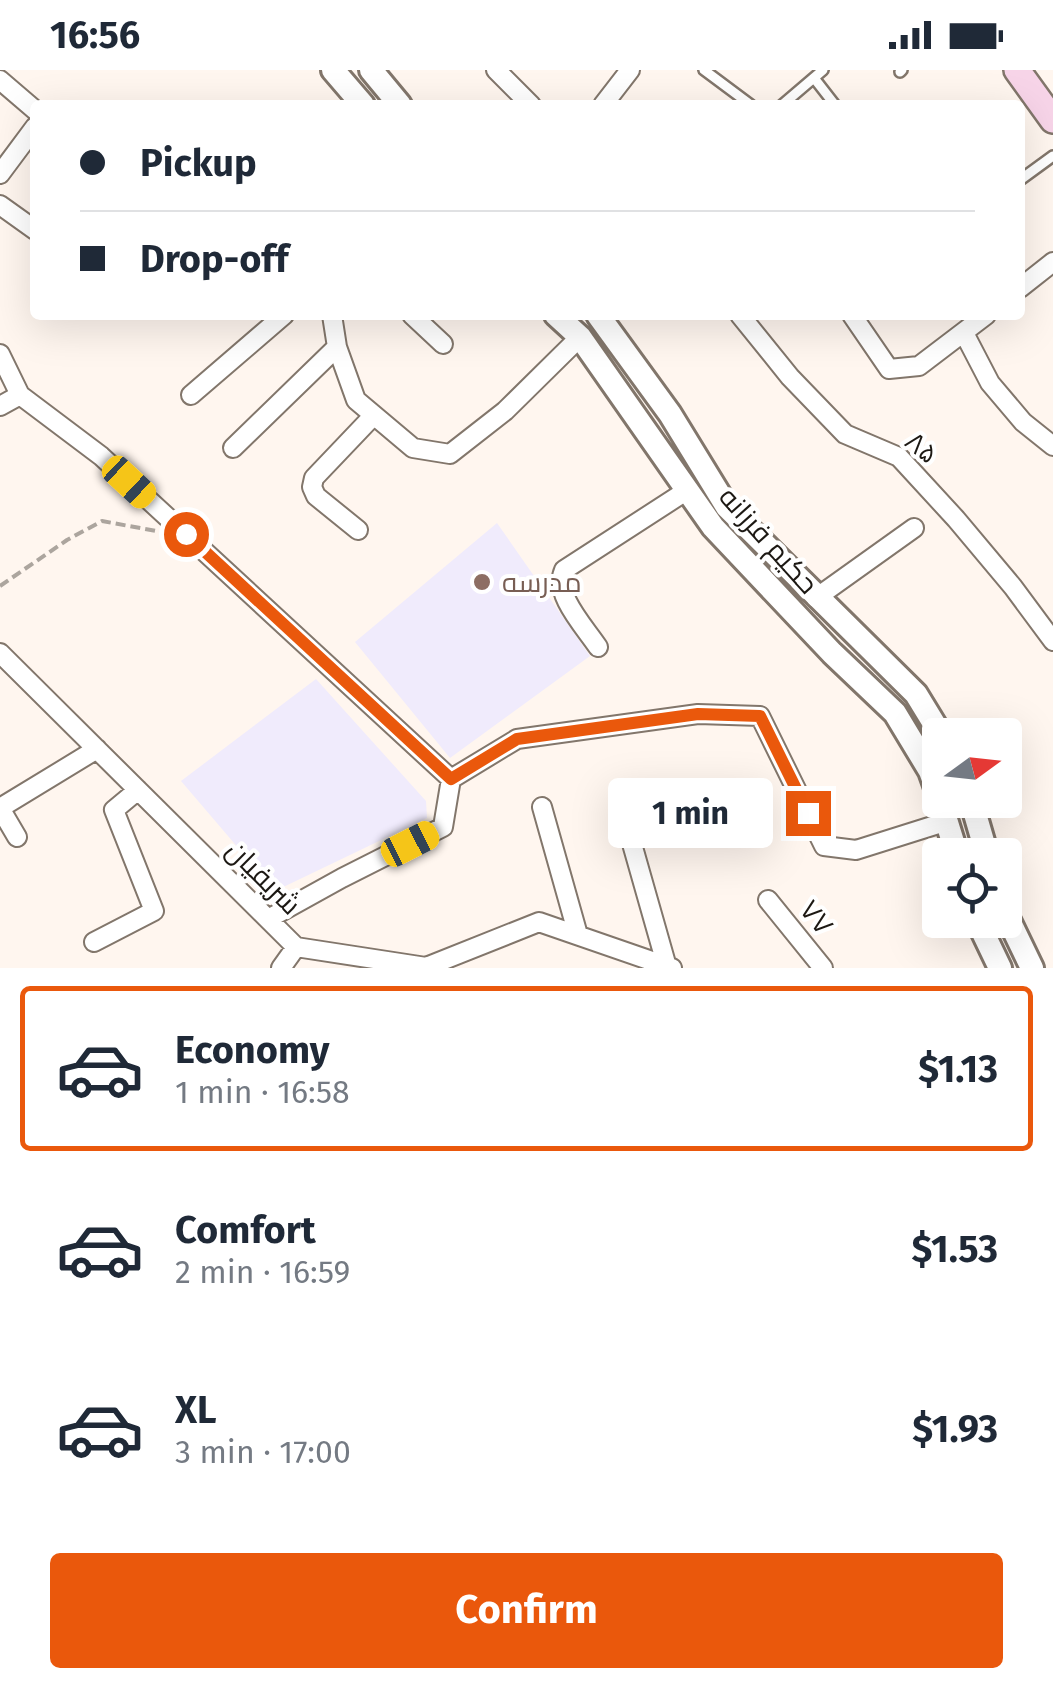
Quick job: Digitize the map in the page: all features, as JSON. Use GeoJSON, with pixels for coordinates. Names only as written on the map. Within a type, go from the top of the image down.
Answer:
{"type":"FeatureCollection","features":[{"type":"Feature","properties":{"kind":"main road"},"geometry":{"type":"LineString","coordinates":[[1017,70],[1053,120]]}},
{"type":"Feature","properties":{"kind":"street"},"geometry":{"type":"LineString","coordinates":[[333,70],[359,100]]}},
{"type":"Feature","properties":{"kind":"street"},"geometry":{"type":"LineString","coordinates":[[371,70],[396,100]]}},
{"type":"Feature","properties":{"kind":"street"},"geometry":{"type":"LineString","coordinates":[[496,70],[526,100]]}},
{"type":"Feature","properties":{"kind":"street"},"geometry":{"type":"LineString","coordinates":[[607,100],[630,70]]}},
{"type":"Feature","properties":{"kind":"street"},"geometry":{"type":"LineString","coordinates":[[0,80],[30,106]]}},
{"type":"Feature","properties":{"kind":"street"},"geometry":{"type":"LineString","coordinates":[[0,174],[30,135]]}},
{"type":"Feature","properties":{"kind":"street"},"geometry":{"type":"LineString","coordinates":[[0,205],[30,226]]}},
{"type":"Feature","properties":{"kind":"street"},"geometry":{"type":"LineString","coordinates":[[1025,284],[1053,262]]}},
{"type":"Feature","properties":{"kind":"street"},"geometry":{"type":"LineString","coordinates":[[191,395],[278,320]]}},
{"type":"Feature","properties":{"kind":"street"},"geometry":{"type":"LineString","coordinates":[[333,320],[337,347],[356,400],[413,448],[450,454],[505,411],[580,337]]}},
{"type":"Feature","properties":{"kind":"street"},"geometry":{"type":"LineString","coordinates":[[417,320],[443,344]]}},
{"type":"Feature","properties":{"kind":"street","name":"حکیم فرزانه"},"geometry":{"type":"LineString","coordinates":[[561,320],[580,337],[713,527],[894,714],[922,758]]}},
{"type":"Feature","properties":{"kind":"street","name":"حکیم فرزانه"},"geometry":{"type":"LineString","coordinates":[[602,320],[670,414],[727,507],[916,694],[931,718]]}},
{"type":"Feature","properties":{"kind":"street","name":"۸۵"},"geometry":{"type":"LineString","coordinates":[[744,320],[790,377],[846,434],[899,457],[1002,574],[1053,641]]}},
{"type":"Feature","properties":{"kind":"street"},"geometry":{"type":"LineString","coordinates":[[855,320],[889,370],[919,366],[980,320]]}},
{"type":"Feature","properties":{"kind":"street"},"geometry":{"type":"LineString","coordinates":[[964,333],[990,383],[1023,422],[1053,446]]}},
{"type":"Feature","properties":{"kind":"street"},"geometry":{"type":"LineString","coordinates":[[234,448],[337,347]]}},
{"type":"Feature","properties":{"kind":"street"},"geometry":{"type":"LineString","coordinates":[[0,354],[20,395],[101,456],[451,779]]}},
{"type":"Feature","properties":{"kind":"street"},"geometry":{"type":"LineString","coordinates":[[0,406],[20,395]]}},
{"type":"Feature","properties":{"kind":"street"},"geometry":{"type":"LineString","coordinates":[[646,431],[670,414]]}},
{"type":"Feature","properties":{"kind":"street"},"geometry":{"type":"LineString","coordinates":[[358,530],[316,496],[312,487],[314,478],[374,415]]}},
{"type":"Feature","properties":{"kind":"street"},"geometry":{"type":"LineString","coordinates":[[598,647],[562,593],[560,580],[564,570],[686,492]]}},
{"type":"Feature","properties":{"kind":"street"},"geometry":{"type":"LineString","coordinates":[[816,598],[914,528]]}},
{"type":"Feature","properties":{"kind":"street","name":"شریفیان"},"geometry":{"type":"LineString","coordinates":[[0,653],[296,948],[426,967],[538,922],[670,967]]}},
{"type":"Feature","properties":{"kind":"street"},"geometry":{"type":"LineString","coordinates":[[268,919],[443,827],[451,779],[517,739],[698,714],[760,716],[824,846],[856,850],[922,817]]}},
{"type":"Feature","properties":{"kind":"street"},"geometry":{"type":"LineString","coordinates":[[17,837],[0,808],[97,749]]}},
{"type":"Feature","properties":{"kind":"street"},"geometry":{"type":"LineString","coordinates":[[94,942],[154,912],[114,810],[138,790]]}},
{"type":"Feature","properties":{"kind":"street"},"geometry":{"type":"LineString","coordinates":[[542,807],[578,935]]}},
{"type":"Feature","properties":{"kind":"street"},"geometry":{"type":"LineString","coordinates":[[622,812],[670,967]]}},
{"type":"Feature","properties":{"kind":"street","name":"۷۷"},"geometry":{"type":"LineString","coordinates":[[768,900],[823,968]]}},
{"type":"Feature","properties":{"kind":"street"},"geometry":{"type":"LineString","coordinates":[[986,938],[1000,968]]}},
{"type":"Feature","properties":{"kind":"street"},"geometry":{"type":"LineString","coordinates":[[1018,938],[1032,968]]}},
{"type":"Feature","properties":{"kind":"street"},"geometry":{"type":"LineString","coordinates":[[281,968],[296,948]]}},
{"type":"Feature","properties":{"kind":"lane"},"geometry":{"type":"LineString","coordinates":[[704,70],[744,100]]}},
{"type":"Feature","properties":{"kind":"lane"},"geometry":{"type":"LineString","coordinates":[[788,100],[823,70]]}},
{"type":"Feature","properties":{"kind":"lane"},"geometry":{"type":"LineString","coordinates":[[814,78],[831,100]]}},
{"type":"Feature","properties":{"kind":"lane"},"geometry":{"type":"LineString","coordinates":[[1025,176],[1053,156]]}},
{"type":"Feature","properties":{"kind":"path"},"geometry":{"type":"LineString","coordinates":[[0,586],[66,540],[102,521],[139,530],[186,534]]}},
{"type":"Feature","properties":{"kind":"shaded area","name":"مدرسه"},"geometry":{"type":"Polygon","coordinates":[[[497,523],[590,656],[450,758],[355,642],[497,523]]]}},
{"type":"Feature","properties":{"kind":"shaded area"},"geometry":{"type":"Polygon","coordinates":[[[316,679],[426,801],[427,818],[275,891],[181,781],[316,679]]]}},
{"type":"Feature","properties":{"kind":"place","name":"مدرسه"},"geometry":{"type":"Point","coordinates":[482,582]}},
{"type":"Feature","properties":{"kind":"route"},"geometry":{"type":"LineString","coordinates":[[186,534],[451,779],[517,739],[698,714],[760,716],[808,813]]}}]}
